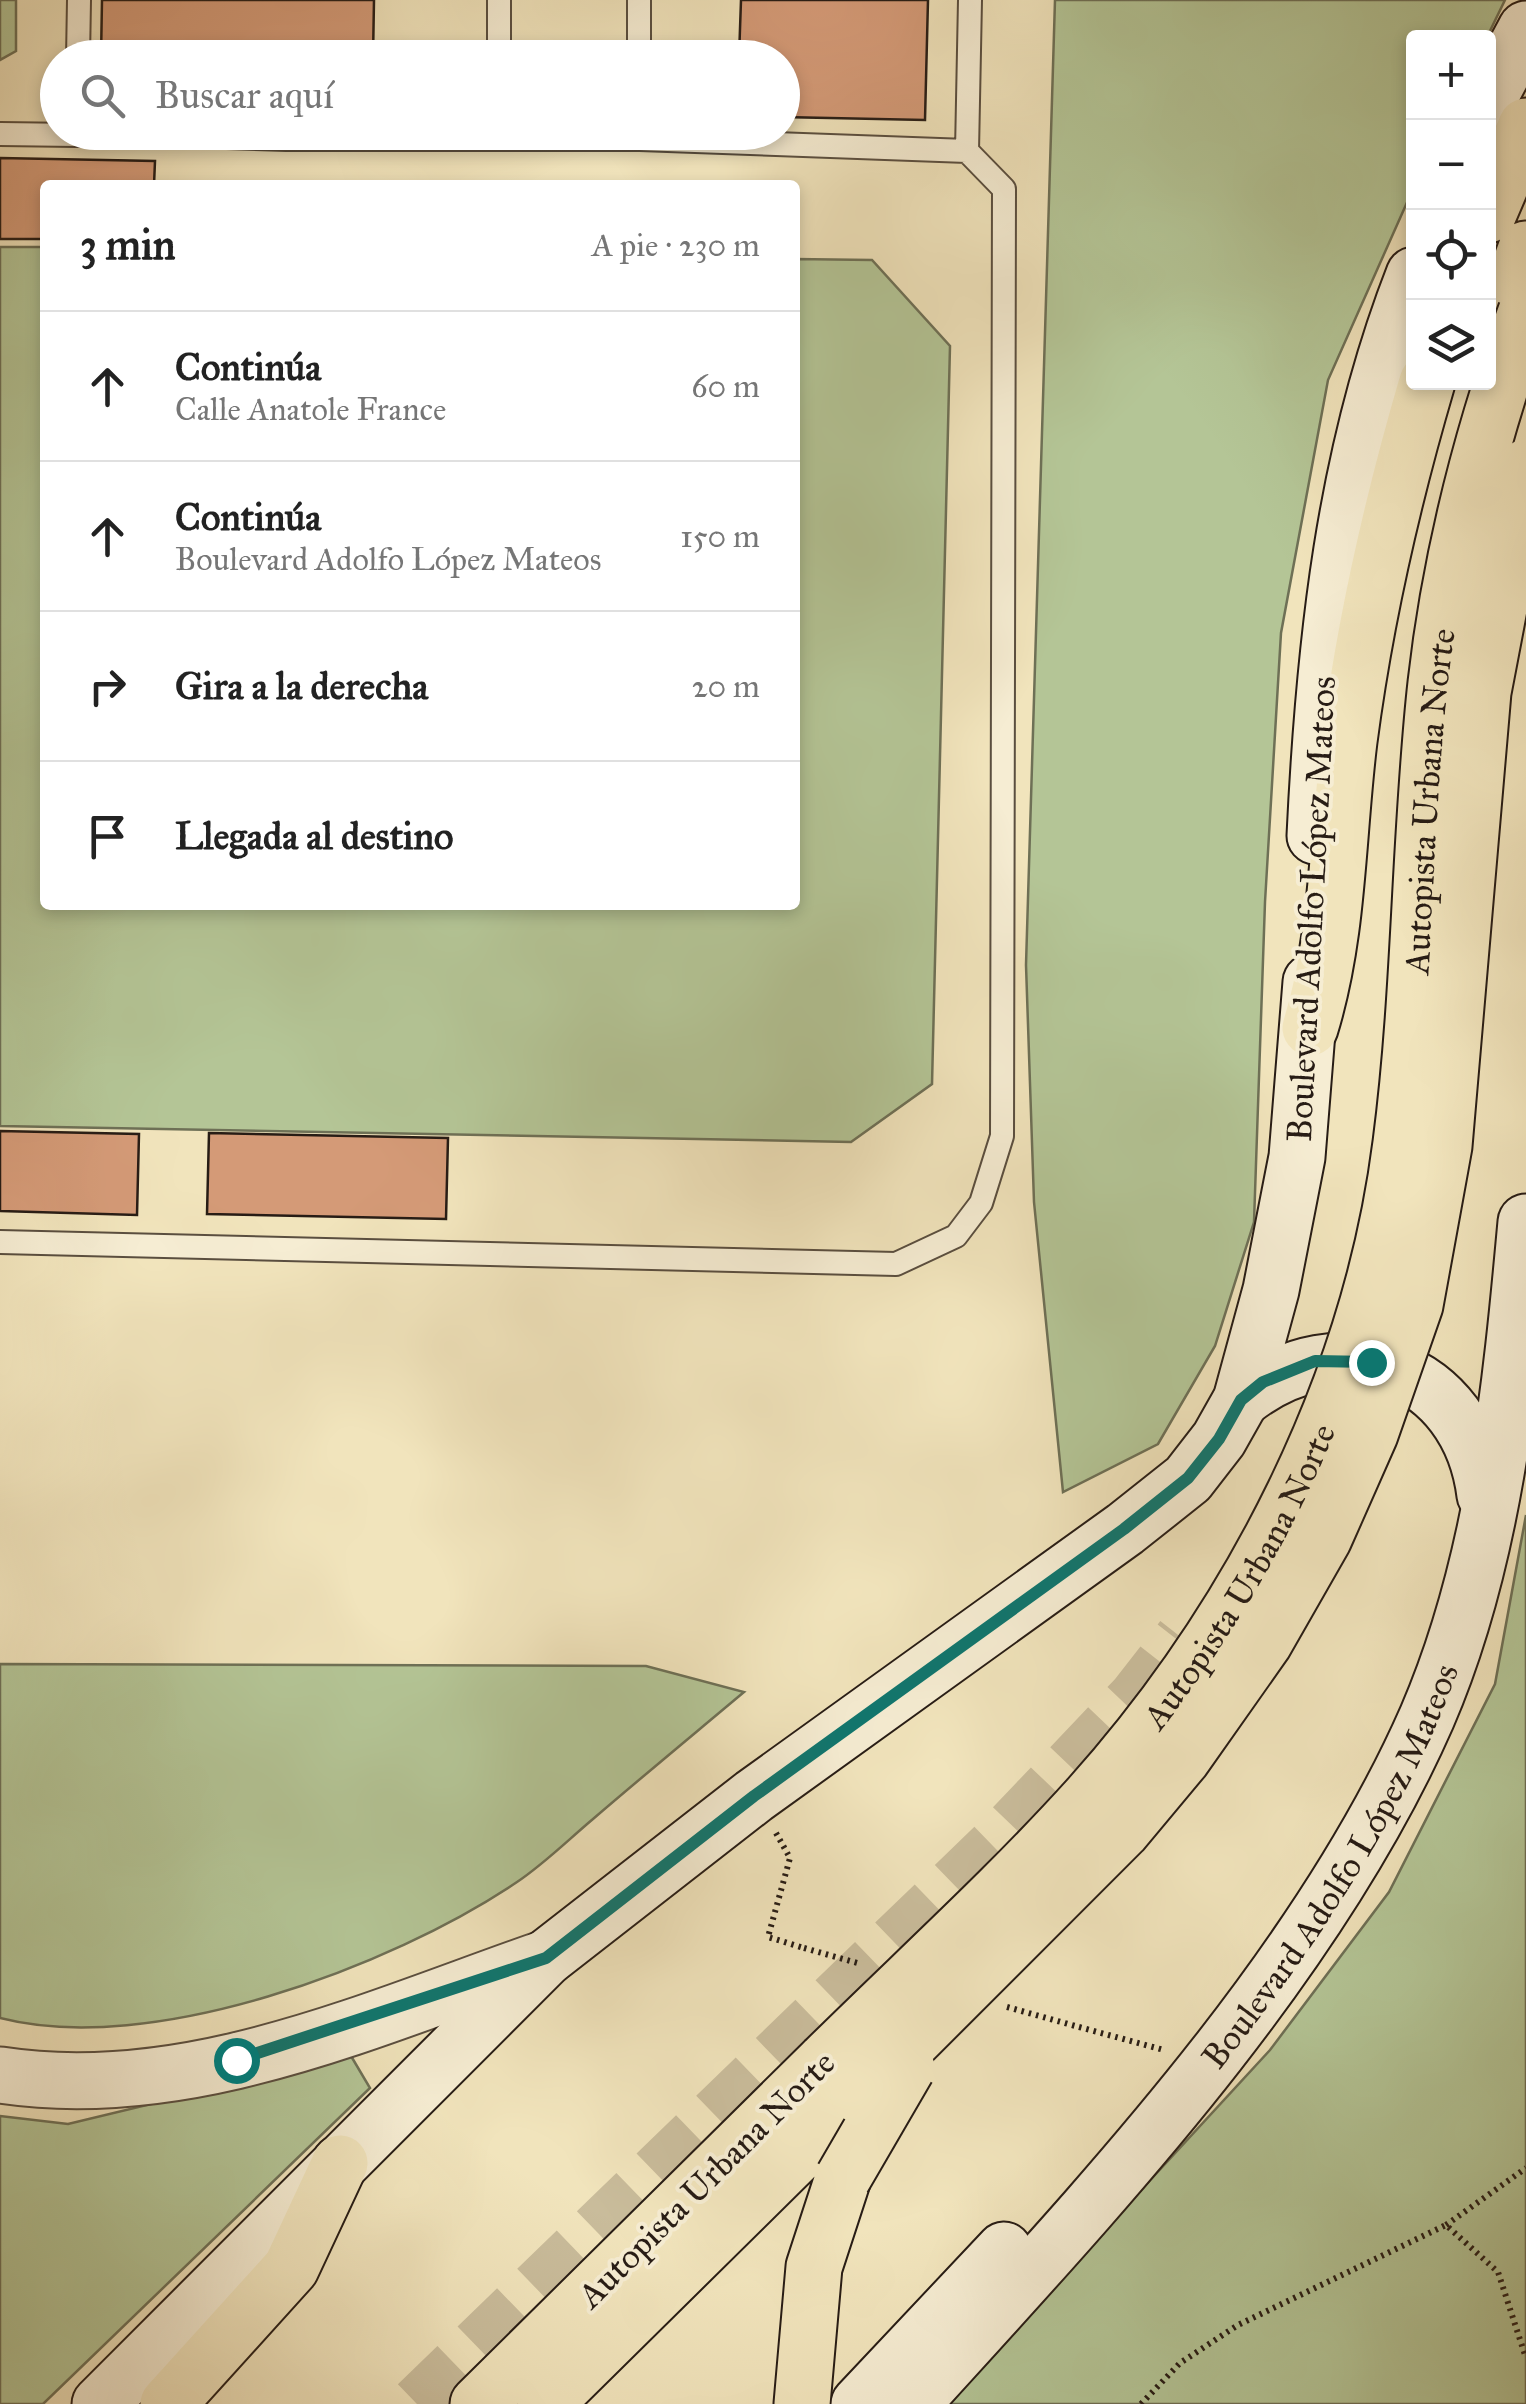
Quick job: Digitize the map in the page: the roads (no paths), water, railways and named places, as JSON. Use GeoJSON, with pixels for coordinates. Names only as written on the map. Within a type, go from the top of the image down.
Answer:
{"type":"FeatureCollection","features":[{"type":"Feature","properties":{"kind":"highway"},"geometry":{"type":"LineString","coordinates":[[1490,210],[1526,126]]}},
{"type":"Feature","properties":{"kind":"highway"},"geometry":{"type":"LineString","coordinates":[[1496,331],[1526,249]]}},
{"type":"Feature","properties":{"kind":"highway","name":"Autopista Urbana Norte"},"geometry":{"type":"LineString","coordinates":[[478,2404],[1086,1800],[1199,1660],[1236,1602],[1287,1507],[1359,1330],[1384,1234],[1401,1145],[1439,665],[1450,591],[1482,453],[1526,312]]}},
{"type":"Feature","properties":{"kind":"highway"},"geometry":{"type":"LineString","coordinates":[[1310,1028],[1329,957],[1365,637],[1396,490],[1425,390]]}},
{"type":"Feature","properties":{"kind":"highway"},"geometry":{"type":"LineString","coordinates":[[1396,942],[1428,602],[1446,500],[1478,390]]}},
{"type":"Feature","properties":{"kind":"highway","name":"Autopista Urbana Norte"},"geometry":{"type":"LineString","coordinates":[[544,2404],[1122,1831],[1183,1758],[1264,1643],[1324,1538],[1370,1434],[1415,1305],[1444,1146],[1483,692],[1526,467]]}},
{"type":"Feature","properties":{"kind":"highway"},"geometry":{"type":"LineString","coordinates":[[1474,1073],[1494,769],[1526,582]]}},
{"type":"Feature","properties":{"kind":"highway"},"geometry":{"type":"LineString","coordinates":[[802,2404],[808,2306],[826,2221],[843,2178],[935,2018]]}},
{"type":"Feature","properties":{"kind":"highway"},"geometry":{"type":"LineString","coordinates":[[168,2404],[291,2268],[340,2163]]}},
{"type":"Feature","properties":{"kind":"main road"},"geometry":{"type":"LineString","coordinates":[[1496,85],[1526,29]]}},
{"type":"Feature","properties":{"kind":"main road","name":"Boulevard Adolfo López Mateos"},"geometry":{"type":"LineString","coordinates":[[100,2404],[546,1958],[754,1796],[1175,1489],[1219,1439],[1241,1400],[1271,1290],[1297,1156],[1310,1028],[1325,662],[1343,536],[1372,410],[1406,300]]}},
{"type":"Feature","properties":{"kind":"main road","name":"Boulevard Adolfo López Mateos"},"geometry":{"type":"LineString","coordinates":[[912,2404],[1086,2213],[1303,1936],[1363,1846],[1427,1716],[1462,1618],[1514,1363],[1526,1222]]}},
{"type":"Feature","properties":{"kind":"main road"},"geometry":{"type":"LineString","coordinates":[[1241,1400],[1263,1382],[1315,1361],[1371,1362],[1398,1370],[1443,1401],[1474,1447],[1485,1501],[1483,1528]]}},
{"type":"Feature","properties":{"kind":"main road"},"geometry":{"type":"LineString","coordinates":[[0,2075],[118,2081],[236,2060],[546,1958]]}},
{"type":"Feature","properties":{"kind":"main road"},"geometry":{"type":"LineString","coordinates":[[858,2404],[1014,2240],[1138,2148]]}},
{"type":"Feature","properties":{"kind":"lane"},"geometry":{"type":"LineString","coordinates":[[78,40],[79,0]]}},
{"type":"Feature","properties":{"kind":"lane"},"geometry":{"type":"LineString","coordinates":[[499,0],[499,40]]}},
{"type":"Feature","properties":{"kind":"lane"},"geometry":{"type":"LineString","coordinates":[[638,0],[639,40]]}},
{"type":"Feature","properties":{"kind":"lane"},"geometry":{"type":"LineString","coordinates":[[967,152],[970,0]]}},
{"type":"Feature","properties":{"kind":"lane"},"geometry":{"type":"LineString","coordinates":[[0,134],[40,134]]}},
{"type":"Feature","properties":{"kind":"lane"},"geometry":{"type":"LineString","coordinates":[[0,1242],[896,1264],[956,1236],[981,1204],[1002,1136],[1004,189],[967,152],[800,144]]}},
{"type":"Feature","properties":{"kind":"tunnel"},"geometry":{"type":"LineString","coordinates":[[417,2404],[995,1845],[1136,1697],[1182,1638]]}}]}
